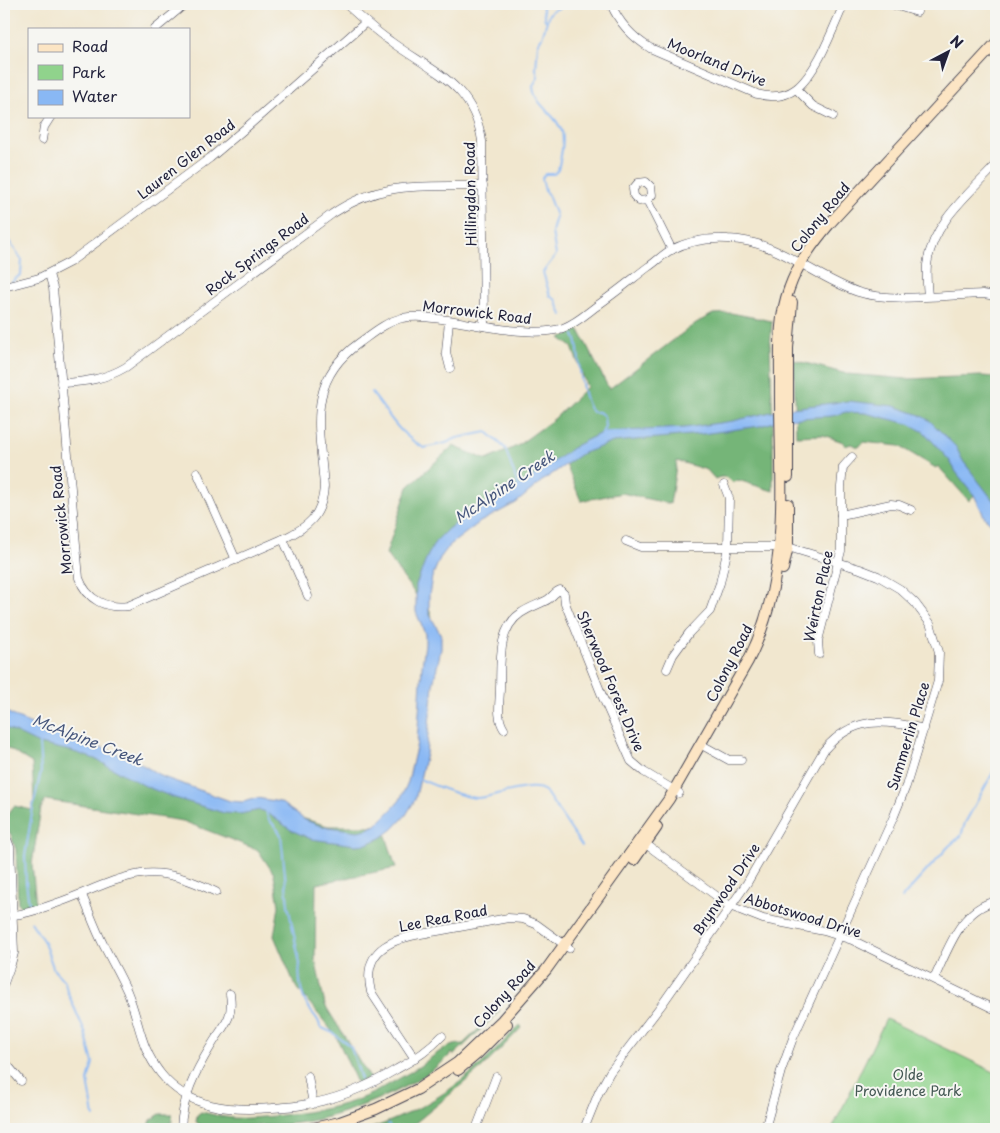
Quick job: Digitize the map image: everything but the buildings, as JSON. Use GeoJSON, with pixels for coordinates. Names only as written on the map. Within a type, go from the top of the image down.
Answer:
{"type":"FeatureCollection","features":[{"type":"Feature","properties":{"kind":"main road","name":"Colony Road"},"geometry":{"type":"LineString","coordinates":[[309,1129],[354,1117],[406,1096],[457,1063],[486,1040],[531,998],[643,842],[676,792],[763,645],[778,592],[784,547],[784,449],[788,348],[787,308],[811,246],[996,43]]}},
{"type":"Feature","properties":{"kind":"main road","name":"Colony Road"},"geometry":{"type":"LineString","coordinates":[[803,265],[835,227],[996,52]]}},
{"type":"Feature","properties":{"kind":"main road","name":"Colony Road"},"geometry":{"type":"LineString","coordinates":[[336,1129],[394,1109],[422,1094],[461,1068],[486,1040]]}},
{"type":"Feature","properties":{"kind":"street"},"geometry":{"type":"LineString","coordinates":[[156,28],[185,4]]}},
{"type":"Feature","properties":{"kind":"street","name":"Hillingdon Road"},"geometry":{"type":"LineString","coordinates":[[346,4],[390,42],[450,82],[468,101],[480,128],[483,186],[484,326]]}},
{"type":"Feature","properties":{"kind":"street","name":"Moorland Drive"},"geometry":{"type":"LineString","coordinates":[[611,4],[626,29],[650,48],[757,94],[770,97],[778,96],[796,89]]}},
{"type":"Feature","properties":{"kind":"street"},"geometry":{"type":"LineString","coordinates":[[833,116],[813,106],[796,89],[804,82],[814,67],[844,4]]}},
{"type":"Feature","properties":{"kind":"street"},"geometry":{"type":"LineString","coordinates":[[891,4],[917,12]]}},
{"type":"Feature","properties":{"kind":"street","name":"Lauren Glen Road"},"geometry":{"type":"LineString","coordinates":[[4,287],[21,284],[50,274],[70,262],[210,158],[366,22]]}},
{"type":"Feature","properties":{"kind":"street"},"geometry":{"type":"LineString","coordinates":[[42,140],[44,128],[50,118]]}},
{"type":"Feature","properties":{"kind":"street"},"geometry":{"type":"LineString","coordinates":[[928,296],[927,264],[934,238],[948,217],[996,165]]}},
{"type":"Feature","properties":{"kind":"street","name":"Rock Springs Road"},"geometry":{"type":"LineString","coordinates":[[61,383],[97,380],[126,367],[332,214],[357,200],[393,188],[483,186]]}},
{"type":"Feature","properties":{"kind":"street"},"geometry":{"type":"LineString","coordinates":[[647,200],[672,250]]}},
{"type":"Feature","properties":{"kind":"street","name":"Morrowick Road"},"geometry":{"type":"LineString","coordinates":[[50,274],[53,288],[77,564],[81,584],[89,596],[110,607],[128,606],[236,560],[304,528],[316,515],[321,506],[324,487],[319,406],[327,378],[339,360],[349,350],[380,328],[394,321],[416,317],[510,330],[542,331],[564,328],[576,322],[672,250],[703,240],[728,238],[743,240],[775,250],[844,286],[867,295],[888,297],[983,294],[996,296]]}},
{"type":"Feature","properties":{"kind":"street"},"geometry":{"type":"LineString","coordinates":[[449,321],[446,352],[450,368]]}},
{"type":"Feature","properties":{"kind":"street","name":"Weirton Place"},"geometry":{"type":"LineString","coordinates":[[819,654],[818,641],[841,551],[841,486],[843,467],[852,457]]}},
{"type":"Feature","properties":{"kind":"street"},"geometry":{"type":"LineString","coordinates":[[197,472],[236,560]]}},
{"type":"Feature","properties":{"kind":"street"},"geometry":{"type":"LineString","coordinates":[[667,669],[673,655],[689,633],[710,611],[720,582],[728,548],[729,498],[724,486]]}},
{"type":"Feature","properties":{"kind":"street"},"geometry":{"type":"LineString","coordinates":[[841,515],[891,504],[911,510]]}},
{"type":"Feature","properties":{"kind":"street"},"geometry":{"type":"LineString","coordinates":[[283,539],[308,596]]}},
{"type":"Feature","properties":{"kind":"street","name":"Summerlin Place"},"geometry":{"type":"LineString","coordinates":[[626,541],[641,547],[784,547],[860,568],[889,581],[916,603],[930,623],[939,652],[939,673],[924,730],[894,816],[788,1049],[765,1129]]}},
{"type":"Feature","properties":{"kind":"street","name":"Sherwood Forest Drive"},"geometry":{"type":"LineString","coordinates":[[504,729],[499,715],[502,647],[506,632],[520,613],[547,600],[560,590],[564,594],[565,603],[603,698],[631,761],[676,792]]}},
{"type":"Feature","properties":{"kind":"street","name":"Brynwood Drive"},"geometry":{"type":"LineString","coordinates":[[584,1129],[599,1092],[610,1072],[663,1003],[761,861],[821,755],[831,742],[848,729],[870,722],[889,722],[924,730]]}},
{"type":"Feature","properties":{"kind":"street"},"geometry":{"type":"LineString","coordinates":[[703,746],[729,760],[742,760]]}},
{"type":"Feature","properties":{"kind":"street"},"geometry":{"type":"LineString","coordinates":[[4,832],[10,847],[13,958],[4,982]]}},
{"type":"Feature","properties":{"kind":"street","name":"Abbotswood Drive"},"geometry":{"type":"LineString","coordinates":[[643,842],[730,906],[764,919],[840,936],[996,1010]]}},
{"type":"Feature","properties":{"kind":"street"},"geometry":{"type":"LineString","coordinates":[[12,915],[30,913],[126,877],[151,873],[171,875],[216,892]]}},
{"type":"Feature","properties":{"kind":"street"},"geometry":{"type":"LineString","coordinates":[[82,895],[127,992],[142,1042],[149,1056],[166,1080],[186,1096],[208,1105],[247,1110],[313,1104],[345,1095],[360,1089],[415,1059],[442,1036]]}},
{"type":"Feature","properties":{"kind":"street"},"geometry":{"type":"LineString","coordinates":[[934,979],[966,918],[979,908],[996,901]]}},
{"type":"Feature","properties":{"kind":"street","name":"Lee Rea Road"},"geometry":{"type":"LineString","coordinates":[[415,1059],[371,992],[369,984],[371,967],[380,950],[395,940],[404,937],[508,918],[523,918],[536,924],[567,946]]}},
{"type":"Feature","properties":{"kind":"street"},"geometry":{"type":"LineString","coordinates":[[181,1129],[186,1096],[211,1045],[230,1017],[230,994]]}},
{"type":"Feature","properties":{"kind":"street"},"geometry":{"type":"LineString","coordinates":[[4,1061],[21,1081]]}},
{"type":"Feature","properties":{"kind":"street"},"geometry":{"type":"LineString","coordinates":[[308,1076],[313,1104]]}},
{"type":"Feature","properties":{"kind":"street"},"geometry":{"type":"LineString","coordinates":[[476,1129],[496,1077]]}},
{"type":"Feature","properties":{"kind":"green space"},"geometry":{"type":"Polygon","coordinates":[[[731,313],[772,321],[770,347],[773,491],[738,480],[733,483],[725,477],[715,479],[707,470],[677,461],[670,504],[622,493],[581,501],[565,462],[441,541],[423,590],[432,617],[386,554],[408,487],[453,446],[487,460],[517,446],[554,419],[587,387],[572,347],[560,338],[579,330],[609,389],[696,323],[713,314],[731,313]]]}},
{"type":"Feature","properties":{"kind":"green space"},"geometry":{"type":"Polygon","coordinates":[[[794,360],[847,374],[907,379],[994,377],[996,379],[996,507],[979,489],[969,501],[938,466],[936,468],[899,446],[863,442],[859,447],[851,444],[845,446],[843,442],[823,435],[796,436],[794,360]]]}},
{"type":"Feature","properties":{"kind":"green space"},"geometry":{"type":"Polygon","coordinates":[[[4,721],[214,801],[272,809],[328,826],[383,826],[396,868],[316,884],[315,959],[325,1005],[370,1078],[357,1083],[336,1036],[295,985],[274,936],[279,906],[274,874],[258,850],[183,821],[46,800],[41,808],[32,864],[36,905],[23,909],[18,904],[16,850],[11,835],[4,825],[4,819],[14,806],[32,810],[34,799],[32,763],[4,746],[4,721]]]}},
{"type":"Feature","properties":{"kind":"green space"},"geometry":{"type":"Polygon","coordinates":[[[499,1010],[454,1055],[452,1053],[432,1070],[392,1093],[336,1115],[312,1121],[281,1125],[202,1126],[196,1122],[197,1115],[201,1112],[232,1118],[253,1118],[314,1111],[352,1102],[398,1079],[445,1048],[463,1044],[499,1010]]]}},
{"type":"Feature","properties":{"kind":"green space","name":"Olde Providence Park"},"geometry":{"type":"Polygon","coordinates":[[[886,1019],[996,1073],[996,1129],[832,1129],[886,1019]]]}},
{"type":"Feature","properties":{"kind":"green space"},"geometry":{"type":"Polygon","coordinates":[[[520,1025],[522,1027],[483,1067],[408,1129],[370,1129],[410,1112],[460,1082],[490,1056],[520,1025]]]}},
{"type":"Feature","properties":{"kind":"green space"},"geometry":{"type":"Polygon","coordinates":[[[160,1114],[172,1114],[172,1122],[166,1126],[149,1126],[151,1120],[160,1114]]]}},
{"type":"Feature","properties":{"kind":"water"},"geometry":{"type":"Polygon","coordinates":[[[848,401],[894,406],[920,415],[930,421],[956,447],[963,461],[996,504],[996,528],[985,518],[974,495],[950,461],[924,432],[909,424],[865,413],[846,412],[832,416],[785,419],[760,426],[702,434],[613,442],[581,454],[542,481],[516,503],[480,522],[450,545],[440,558],[432,577],[429,613],[441,635],[441,649],[433,685],[426,754],[415,800],[406,815],[393,829],[381,838],[367,844],[356,845],[311,839],[291,830],[266,812],[260,810],[240,814],[224,813],[175,798],[147,787],[95,759],[71,751],[39,744],[4,727],[4,710],[17,718],[51,732],[88,742],[136,761],[163,777],[230,801],[243,802],[257,798],[280,802],[305,820],[321,826],[358,831],[367,829],[376,825],[394,807],[400,800],[408,782],[417,743],[425,644],[425,634],[416,612],[416,585],[435,542],[449,528],[519,486],[577,445],[603,432],[684,428],[733,421],[784,409],[848,401]]]}},
{"type":"Feature","properties":{"kind":"waterway"},"geometry":{"type":"LineString","coordinates":[[542,4],[545,20]]}},
{"type":"Feature","properties":{"kind":"waterway"},"geometry":{"type":"LineString","coordinates":[[562,315],[556,300],[550,296],[543,272],[556,255],[552,232],[556,216],[545,191],[542,178],[545,174],[554,174],[558,170],[563,136],[556,120],[537,99],[533,86],[538,77],[536,69],[538,44],[549,14],[553,10],[569,4]]}},
{"type":"Feature","properties":{"kind":"waterway"},"geometry":{"type":"LineString","coordinates":[[4,234],[22,260],[21,274],[12,282]]}},
{"type":"Feature","properties":{"kind":"waterway"},"geometry":{"type":"LineString","coordinates":[[574,335],[578,345],[581,381],[589,408],[592,412],[599,412],[604,416],[605,427],[602,433]]}},
{"type":"Feature","properties":{"kind":"waterway","name":"McAlpine Creek"},"geometry":{"type":"LineString","coordinates":[[371,392],[400,430],[424,448],[446,443],[457,438],[487,432],[505,448],[519,488]]}},
{"type":"Feature","properties":{"kind":"waterway"},"geometry":{"type":"LineString","coordinates":[[29,903],[25,856],[41,771],[39,744]]}},
{"type":"Feature","properties":{"kind":"waterway"},"geometry":{"type":"LineString","coordinates":[[902,898],[949,846],[961,836],[965,823],[996,767]]}},
{"type":"Feature","properties":{"kind":"waterway"},"geometry":{"type":"LineString","coordinates":[[419,779],[456,794],[478,798],[522,789],[539,788],[545,791],[582,846]]}},
{"type":"Feature","properties":{"kind":"waterway"},"geometry":{"type":"LineString","coordinates":[[266,810],[268,818],[281,835],[288,905],[300,964],[302,992],[308,1007],[319,1021],[320,1027],[333,1033],[351,1047],[361,1079]]}},
{"type":"Feature","properties":{"kind":"waterway"},"geometry":{"type":"LineString","coordinates":[[31,922],[44,942],[54,970],[65,982],[85,1032],[93,1063],[88,1080],[94,1117]]}},
{"type":"Feature","properties":{"kind":"waterway"},"geometry":{"type":"LineString","coordinates":[[388,1124],[392,1129]]}}]}
